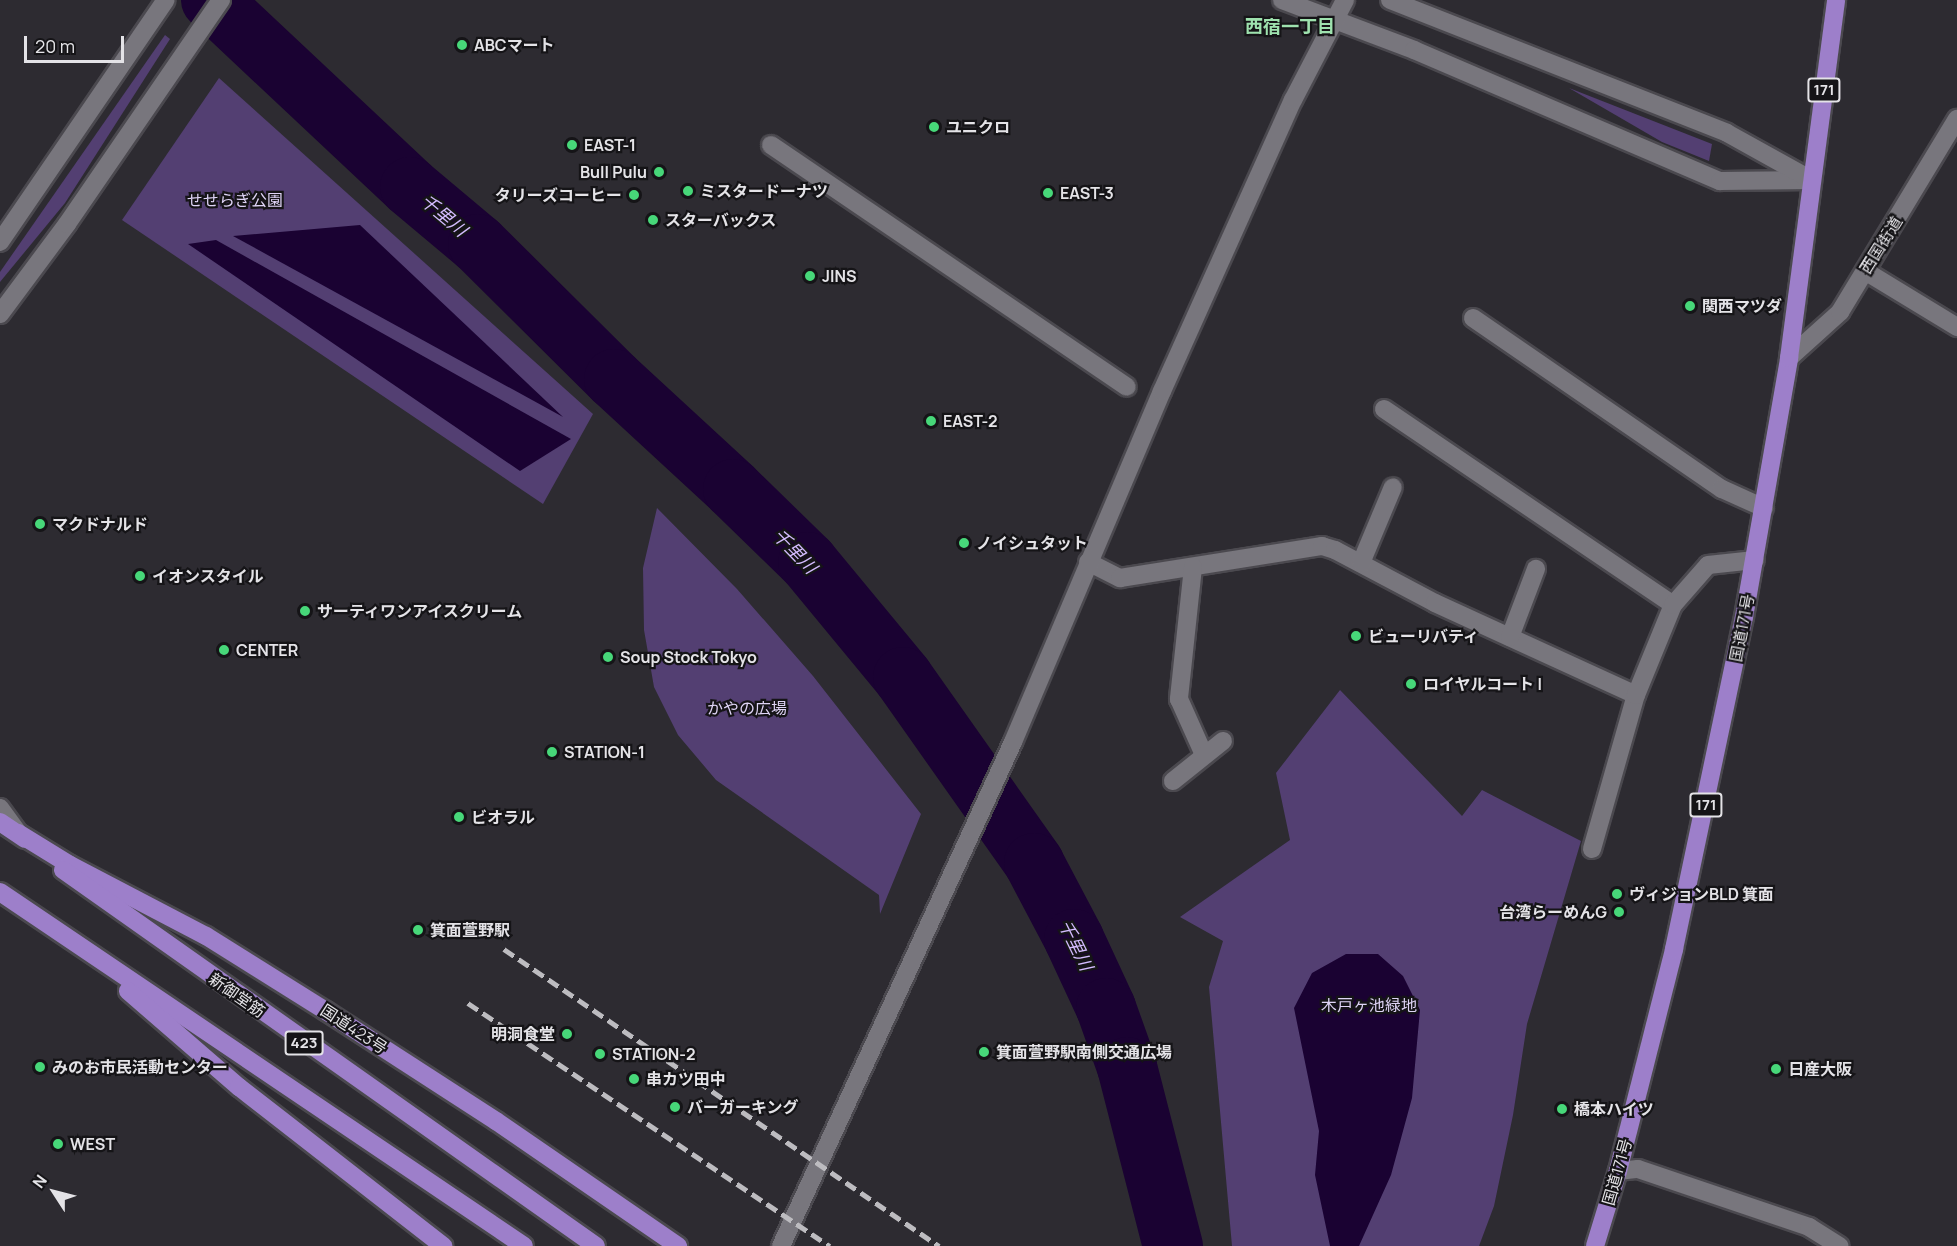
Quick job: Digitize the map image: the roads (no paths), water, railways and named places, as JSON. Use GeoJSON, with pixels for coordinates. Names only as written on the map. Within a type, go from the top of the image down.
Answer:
{"type":"FeatureCollection","features":[{"type":"Feature","properties":{"kind":"highway","name":"国道171号"},"geometry":{"type":"LineString","coordinates":[[1595,1246],[1618,1171],[1681,916],[1755,560],[1790,358],[1836,0]]}},
{"type":"Feature","properties":{"kind":"highway","name":"新御堂筋"},"geometry":{"type":"LineString","coordinates":[[0,822],[18,833],[87,889],[596,1246]]}},
{"type":"Feature","properties":{"kind":"highway","name":"国道423号"},"geometry":{"type":"LineString","coordinates":[[18,833],[70,865],[206,936],[326,1011],[496,1121],[678,1246]]}},
{"type":"Feature","properties":{"kind":"highway"},"geometry":{"type":"LineString","coordinates":[[0,892],[524,1246]]}},
{"type":"Feature","properties":{"kind":"highway"},"geometry":{"type":"LineString","coordinates":[[80,947],[239,1088],[443,1246]]}},
{"type":"Feature","properties":{"kind":"street"},"geometry":{"type":"LineString","coordinates":[[0,314],[67,224],[221,0]]}},
{"type":"Feature","properties":{"kind":"street"},"geometry":{"type":"LineString","coordinates":[[1282,0],[1543,103],[1720,181],[1812,180]]}},
{"type":"Feature","properties":{"kind":"street"},"geometry":{"type":"LineString","coordinates":[[781,1246],[1013,742],[1088,562],[1288,111],[1344,0]]}},
{"type":"Feature","properties":{"kind":"street"},"geometry":{"type":"LineString","coordinates":[[1390,0],[1727,133],[1812,180]]}},
{"type":"Feature","properties":{"kind":"street"},"geometry":{"type":"LineString","coordinates":[[0,242],[162,6]]}},
{"type":"Feature","properties":{"kind":"street","name":"西国街道"},"geometry":{"type":"LineString","coordinates":[[1790,358],[1840,312],[1955,128]]}},
{"type":"Feature","properties":{"kind":"street"},"geometry":{"type":"LineString","coordinates":[[771,145],[1127,387]]}},
{"type":"Feature","properties":{"kind":"street"},"geometry":{"type":"LineString","coordinates":[[1865,271],[1957,327]]}},
{"type":"Feature","properties":{"kind":"street"},"geometry":{"type":"LineString","coordinates":[[1473,318],[1722,489],[1764,508]]}},
{"type":"Feature","properties":{"kind":"street"},"geometry":{"type":"LineString","coordinates":[[1384,409],[1673,605]]}},
{"type":"Feature","properties":{"kind":"street"},"geometry":{"type":"LineString","coordinates":[[1361,563],[1393,487]]}},
{"type":"Feature","properties":{"kind":"street"},"geometry":{"type":"LineString","coordinates":[[1088,562],[1120,578],[1322,546],[1361,563],[1435,603],[1636,695]]}},
{"type":"Feature","properties":{"kind":"street"},"geometry":{"type":"LineString","coordinates":[[1592,849],[1636,695],[1673,605],[1708,565],[1755,560]]}},
{"type":"Feature","properties":{"kind":"street"},"geometry":{"type":"LineString","coordinates":[[1193,567],[1179,699],[1204,754]]}},
{"type":"Feature","properties":{"kind":"street"},"geometry":{"type":"LineString","coordinates":[[1510,637],[1536,569]]}},
{"type":"Feature","properties":{"kind":"street"},"geometry":{"type":"LineString","coordinates":[[1173,781],[1223,741]]}},
{"type":"Feature","properties":{"kind":"street"},"geometry":{"type":"LineString","coordinates":[[0,808],[18,833]]}},
{"type":"Feature","properties":{"kind":"street"},"geometry":{"type":"LineString","coordinates":[[1618,1171],[1638,1169],[1809,1227],[1839,1246]]}},
{"type":"Feature","properties":{"kind":"waterway","name":"千里川"},"geometry":{"type":"LineString","coordinates":[[211,0],[410,187],[478,244],[614,379],[808,562],[903,677],[1034,863],[1074,939],[1106,1008],[1127,1067],[1173,1246]]}},
{"type":"Feature","properties":{"kind":"railway"},"geometry":{"type":"LineString","coordinates":[[504,949],[939,1246]]}},
{"type":"Feature","properties":{"kind":"railway"},"geometry":{"type":"LineString","coordinates":[[468,1003],[830,1246]]}},
{"type":"Feature","properties":{"kind":"place","name":"ABCマート"},"geometry":{"type":"Point","coordinates":[462,45]}},
{"type":"Feature","properties":{"kind":"place","name":"ユニクロ"},"geometry":{"type":"Point","coordinates":[934,127]}},
{"type":"Feature","properties":{"kind":"place","name":"EAST-1"},"geometry":{"type":"Point","coordinates":[572,145]}},
{"type":"Feature","properties":{"kind":"place","name":"Bull Pulu"},"geometry":{"type":"Point","coordinates":[659,172]}},
{"type":"Feature","properties":{"kind":"place","name":"ミスタードーナツ"},"geometry":{"type":"Point","coordinates":[688,191]}},
{"type":"Feature","properties":{"kind":"place","name":"EAST-3"},"geometry":{"type":"Point","coordinates":[1048,193]}},
{"type":"Feature","properties":{"kind":"place","name":"タリーズコーヒー"},"geometry":{"type":"Point","coordinates":[634,195]}},
{"type":"Feature","properties":{"kind":"place","name":"スターバックス"},"geometry":{"type":"Point","coordinates":[653,220]}},
{"type":"Feature","properties":{"kind":"place","name":"JINS"},"geometry":{"type":"Point","coordinates":[810,276]}},
{"type":"Feature","properties":{"kind":"place","name":"関西マツダ"},"geometry":{"type":"Point","coordinates":[1690,306]}},
{"type":"Feature","properties":{"kind":"place","name":"EAST-2"},"geometry":{"type":"Point","coordinates":[931,421]}},
{"type":"Feature","properties":{"kind":"place","name":"マクドナルド"},"geometry":{"type":"Point","coordinates":[40,524]}},
{"type":"Feature","properties":{"kind":"place","name":"ノイシュタット"},"geometry":{"type":"Point","coordinates":[964,543]}},
{"type":"Feature","properties":{"kind":"place","name":"イオンスタイル"},"geometry":{"type":"Point","coordinates":[140,576]}},
{"type":"Feature","properties":{"kind":"place","name":"サーティワンアイスクリーム"},"geometry":{"type":"Point","coordinates":[305,611]}},
{"type":"Feature","properties":{"kind":"place","name":"ビューリバティ"},"geometry":{"type":"Point","coordinates":[1356,636]}},
{"type":"Feature","properties":{"kind":"place","name":"CENTER"},"geometry":{"type":"Point","coordinates":[224,650]}},
{"type":"Feature","properties":{"kind":"place","name":"Soup Stock Tokyo"},"geometry":{"type":"Point","coordinates":[608,657]}},
{"type":"Feature","properties":{"kind":"place","name":"ロイヤルコート I"},"geometry":{"type":"Point","coordinates":[1411,684]}},
{"type":"Feature","properties":{"kind":"place","name":"STATION-1"},"geometry":{"type":"Point","coordinates":[552,752]}},
{"type":"Feature","properties":{"kind":"place","name":"ビオラル"},"geometry":{"type":"Point","coordinates":[459,817]}},
{"type":"Feature","properties":{"kind":"place","name":"ヴィジョンBLD 箕面"},"geometry":{"type":"Point","coordinates":[1617,894]}},
{"type":"Feature","properties":{"kind":"place","name":"台湾らーめんG"},"geometry":{"type":"Point","coordinates":[1619,912]}},
{"type":"Feature","properties":{"kind":"place","name":"箕面萱野駅"},"geometry":{"type":"Point","coordinates":[418,930]}},
{"type":"Feature","properties":{"kind":"place","name":"明洞食堂"},"geometry":{"type":"Point","coordinates":[567,1034]}},
{"type":"Feature","properties":{"kind":"place","name":"箕面萱野駅南側交通広場"},"geometry":{"type":"Point","coordinates":[984,1052]}},
{"type":"Feature","properties":{"kind":"place","name":"STATION-2"},"geometry":{"type":"Point","coordinates":[600,1054]}},
{"type":"Feature","properties":{"kind":"place","name":"みのお市民活動センター"},"geometry":{"type":"Point","coordinates":[40,1067]}},
{"type":"Feature","properties":{"kind":"place","name":"日産大阪"},"geometry":{"type":"Point","coordinates":[1776,1069]}},
{"type":"Feature","properties":{"kind":"place","name":"串カツ田中"},"geometry":{"type":"Point","coordinates":[634,1079]}},
{"type":"Feature","properties":{"kind":"place","name":"バーガーキング"},"geometry":{"type":"Point","coordinates":[675,1107]}},
{"type":"Feature","properties":{"kind":"place","name":"橋本ハイツ"},"geometry":{"type":"Point","coordinates":[1562,1109]}},
{"type":"Feature","properties":{"kind":"place","name":"WEST"},"geometry":{"type":"Point","coordinates":[58,1144]}},
{"type":"Feature","properties":{"kind":"district","name":"西宿一丁目"},"geometry":{"type":"Point","coordinates":[1290,26]}},
{"type":"Feature","properties":{"kind":"park label","name":"せせらぎ公園"},"geometry":{"type":"Point","coordinates":[235,200]}},
{"type":"Feature","properties":{"kind":"park label","name":"かやの広場"},"geometry":{"type":"Point","coordinates":[747,708]}},
{"type":"Feature","properties":{"kind":"park label","name":"木戸ヶ池緑地"},"geometry":{"type":"Point","coordinates":[1369,1005]}}]}
